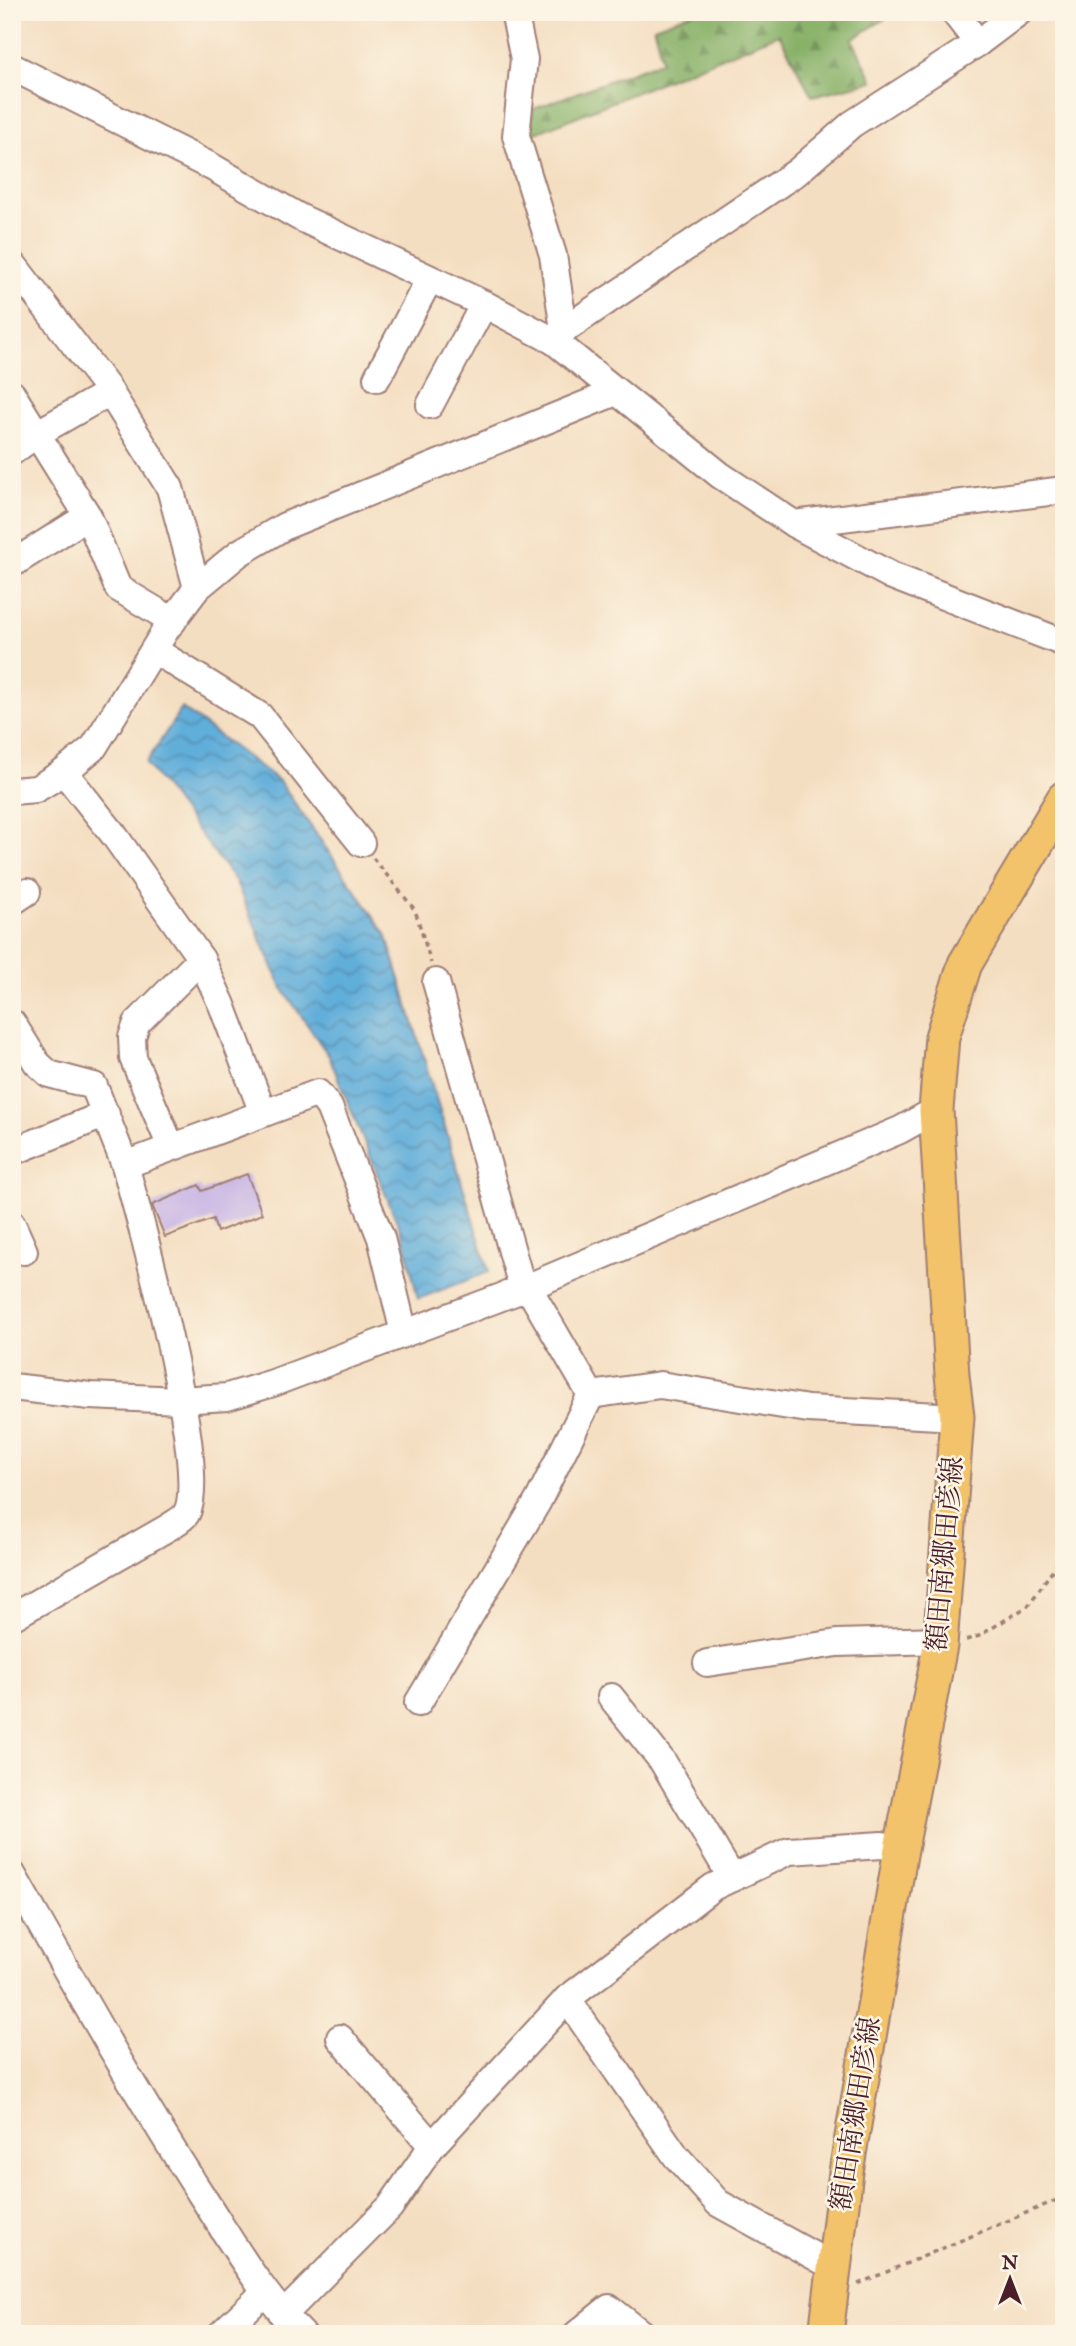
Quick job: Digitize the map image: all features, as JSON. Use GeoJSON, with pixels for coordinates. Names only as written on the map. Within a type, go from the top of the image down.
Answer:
{"type":"FeatureCollection","features":[{"type":"Feature","properties":{"kind":"main road","name":"額田南郷田彦線"},"geometry":{"type":"LineString","coordinates":[[826,2334],[846,2172],[901,1849],[941,1643],[957,1417],[952,1375],[936,1110],[942,1037],[965,964],[1064,797]]}},
{"type":"Feature","properties":{"kind":"street"},"geometry":{"type":"LineString","coordinates":[[514,12],[524,59],[516,136],[553,255],[559,335]]}},
{"type":"Feature","properties":{"kind":"street"},"geometry":{"type":"LineString","coordinates":[[954,12],[978,43]]}},
{"type":"Feature","properties":{"kind":"street"},"geometry":{"type":"LineString","coordinates":[[559,335],[797,172],[852,124],[978,43],[1019,12]]}},
{"type":"Feature","properties":{"kind":"street"},"geometry":{"type":"LineString","coordinates":[[12,67],[212,167],[299,217],[429,280],[559,335],[616,392],[720,474],[794,524],[892,576],[1064,643]]}},
{"type":"Feature","properties":{"kind":"street"},"geometry":{"type":"LineString","coordinates":[[12,263],[110,392],[170,488],[197,588]]}},
{"type":"Feature","properties":{"kind":"street"},"geometry":{"type":"LineString","coordinates":[[377,378],[429,280]]}},
{"type":"Feature","properties":{"kind":"street"},"geometry":{"type":"LineString","coordinates":[[430,405],[484,304]]}},
{"type":"Feature","properties":{"kind":"street"},"geometry":{"type":"LineString","coordinates":[[12,452],[38,433],[110,392]]}},
{"type":"Feature","properties":{"kind":"street"},"geometry":{"type":"LineString","coordinates":[[12,790],[36,789],[64,772],[94,747],[154,650],[197,588],[239,553],[285,526],[616,392]]}},
{"type":"Feature","properties":{"kind":"street"},"geometry":{"type":"LineString","coordinates":[[12,394],[88,516],[118,588],[173,621]]}},
{"type":"Feature","properties":{"kind":"street"},"geometry":{"type":"LineString","coordinates":[[794,524],[1064,490]]}},
{"type":"Feature","properties":{"kind":"street"},"geometry":{"type":"LineString","coordinates":[[12,564],[88,516]]}},
{"type":"Feature","properties":{"kind":"street"},"geometry":{"type":"LineString","coordinates":[[154,650],[260,716],[361,843]]}},
{"type":"Feature","properties":{"kind":"street"},"geometry":{"type":"LineString","coordinates":[[64,772],[114,835],[201,959],[222,1005],[263,1113]]}},
{"type":"Feature","properties":{"kind":"street"},"geometry":{"type":"LineString","coordinates":[[171,1147],[133,1058],[132,1037],[137,1023],[201,959]]}},
{"type":"Feature","properties":{"kind":"street"},"geometry":{"type":"LineString","coordinates":[[436,982],[519,1276],[591,1395]]}},
{"type":"Feature","properties":{"kind":"street"},"geometry":{"type":"LineString","coordinates":[[12,1023],[37,1062],[49,1074],[94,1086],[106,1114],[125,1164],[159,1289],[193,1481],[186,1514],[169,1527],[12,1617]]}},
{"type":"Feature","properties":{"kind":"street"},"geometry":{"type":"LineString","coordinates":[[125,1164],[318,1093],[329,1107],[381,1238],[404,1334]]}},
{"type":"Feature","properties":{"kind":"street"},"geometry":{"type":"LineString","coordinates":[[12,1387],[90,1396],[180,1400],[227,1397],[528,1287],[900,1130],[936,1110]]}},
{"type":"Feature","properties":{"kind":"street"},"geometry":{"type":"LineString","coordinates":[[12,1152],[106,1114]]}},
{"type":"Feature","properties":{"kind":"street"},"geometry":{"type":"LineString","coordinates":[[12,1224],[24,1251]]}},
{"type":"Feature","properties":{"kind":"street"},"geometry":{"type":"LineString","coordinates":[[591,1395],[660,1385],[808,1409],[957,1417]]}},
{"type":"Feature","properties":{"kind":"street"},"geometry":{"type":"LineString","coordinates":[[418,1703],[538,1501],[591,1395]]}},
{"type":"Feature","properties":{"kind":"street"},"geometry":{"type":"LineString","coordinates":[[707,1663],[837,1643],[941,1643]]}},
{"type":"Feature","properties":{"kind":"street"},"geometry":{"type":"LineString","coordinates":[[611,1697],[663,1762],[732,1878]]}},
{"type":"Feature","properties":{"kind":"street"},"geometry":{"type":"LineString","coordinates":[[283,2315],[390,2207],[432,2146],[568,1998],[713,1887],[789,1851],[882,1845],[901,1849]]}},
{"type":"Feature","properties":{"kind":"street"},"geometry":{"type":"LineString","coordinates":[[12,1874],[101,2033],[192,2181],[264,2293],[302,2334]]}},
{"type":"Feature","properties":{"kind":"street"},"geometry":{"type":"LineString","coordinates":[[568,1998],[676,2155],[718,2203],[832,2281]]}},
{"type":"Feature","properties":{"kind":"street"},"geometry":{"type":"LineString","coordinates":[[340,2038],[432,2146]]}},
{"type":"Feature","properties":{"kind":"street"},"geometry":{"type":"LineString","coordinates":[[221,2334],[264,2293]]}},
{"type":"Feature","properties":{"kind":"street"},"geometry":{"type":"LineString","coordinates":[[577,2334],[609,2308],[642,2334]]}},
{"type":"Feature","properties":{"kind":"path"},"geometry":{"type":"LineString","coordinates":[[361,843],[415,910],[436,982]]}},
{"type":"Feature","properties":{"kind":"path"},"geometry":{"type":"LineString","coordinates":[[941,1643],[979,1636],[1028,1606],[1064,1553]]}},
{"type":"Feature","properties":{"kind":"path"},"geometry":{"type":"LineString","coordinates":[[832,2281],[1064,2197]]}},
{"type":"Feature","properties":{"kind":"green space"},"geometry":{"type":"Polygon","coordinates":[[[695,12],[828,12],[832,16],[840,12],[888,12],[890,16],[852,39],[873,81],[812,96],[779,34],[531,135],[533,109],[662,61],[654,27],[695,12]]]}},
{"type":"Feature","properties":{"kind":"water"},"geometry":{"type":"Polygon","coordinates":[[[182,708],[279,781],[386,934],[489,1272],[418,1299],[404,1239],[329,1056],[282,988],[235,880],[146,763],[182,708]]]}},
{"type":"Feature","properties":{"kind":"building"},"geometry":{"type":"Polygon","coordinates":[[[247,1174],[262,1214],[217,1232],[213,1219],[165,1237],[152,1205],[199,1185],[202,1191],[247,1174]]]}}]}
